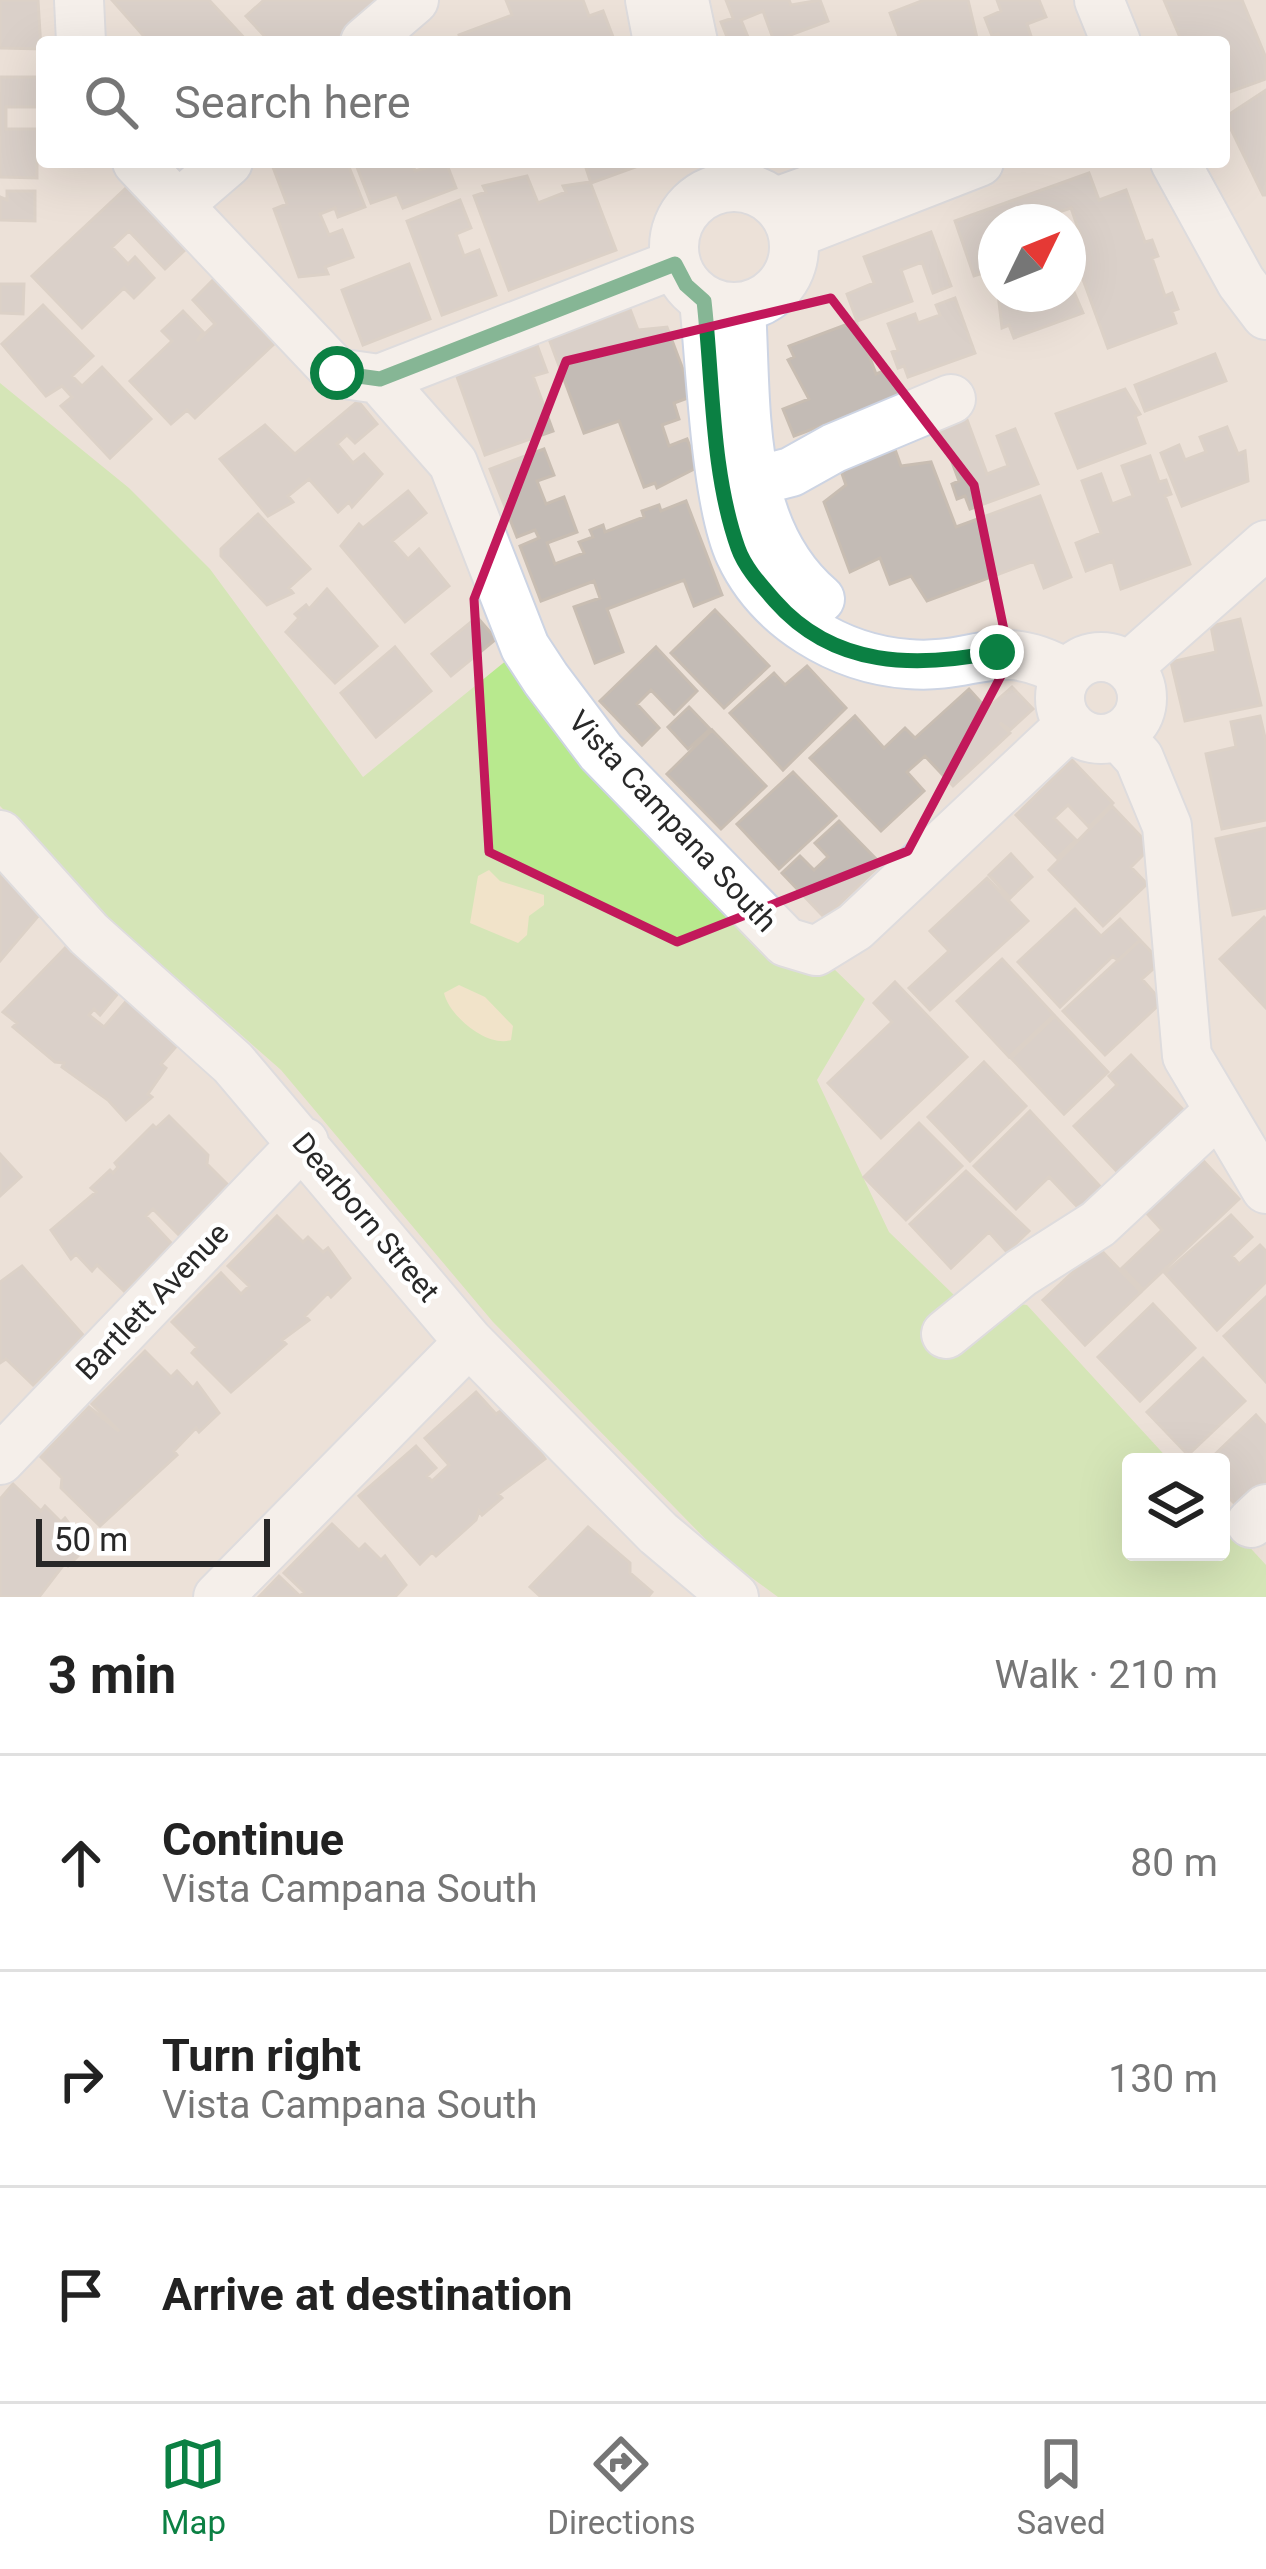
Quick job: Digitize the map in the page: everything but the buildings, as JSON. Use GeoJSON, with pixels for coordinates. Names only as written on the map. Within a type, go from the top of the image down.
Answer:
{"type":"FeatureCollection","features":[{"type":"Feature","properties":{"kind":"street"},"geometry":{"type":"LineString","coordinates":[[79,0],[81,36]]}},
{"type":"Feature","properties":{"kind":"street"},"geometry":{"type":"LineString","coordinates":[[372,36],[414,0]]}},
{"type":"Feature","properties":{"kind":"street"},"geometry":{"type":"LineString","coordinates":[[650,0],[657,36]]}},
{"type":"Feature","properties":{"kind":"street"},"geometry":{"type":"LineString","coordinates":[[684,0],[692,36]]}},
{"type":"Feature","properties":{"kind":"street"},"geometry":{"type":"LineString","coordinates":[[1099,0],[1114,36]]}},
{"type":"Feature","properties":{"kind":"street"},"geometry":{"type":"LineString","coordinates":[[143,168],[337,373],[380,379],[706,291],[772,296],[792,268],[785,218],[754,188],[705,178],[674,231],[706,291],[740,487],[740,554],[788,615],[838,629],[909,664],[997,652],[1035,656],[1109,689],[1190,811],[1214,1050],[1244,1103],[1266,1123]]}},
{"type":"Feature","properties":{"kind":"street"},"geometry":{"type":"LineString","coordinates":[[178,205],[221,168]]}},
{"type":"Feature","properties":{"kind":"street"},"geometry":{"type":"LineString","coordinates":[[785,218],[876,168]]}},
{"type":"Feature","properties":{"kind":"street"},"geometry":{"type":"LineString","coordinates":[[785,218],[959,168]]}},
{"type":"Feature","properties":{"kind":"street"},"geometry":{"type":"LineString","coordinates":[[1178,168],[1241,282],[1266,315]]}},
{"type":"Feature","properties":{"kind":"street","name":"Vista Campana South"},"geometry":{"type":"LineString","coordinates":[[380,379],[454,464],[525,646],[547,679],[601,752],[786,942],[816,951],[855,927],[1070,725],[1060,700],[1109,689]]}},
{"type":"Feature","properties":{"kind":"street"},"geometry":{"type":"LineString","coordinates":[[740,487],[950,398]]}},
{"type":"Feature","properties":{"kind":"street"},"geometry":{"type":"LineString","coordinates":[[1109,689],[1263,565]]}},
{"type":"Feature","properties":{"kind":"street"},"geometry":{"type":"LineString","coordinates":[[1109,689],[1167,826],[1182,1033],[1198,1081],[1266,1189]]}},
{"type":"Feature","properties":{"kind":"street","name":"Dearborn Street"},"geometry":{"type":"LineString","coordinates":[[0,835],[89,934],[233,1063],[469,1342],[711,1590]]}},
{"type":"Feature","properties":{"kind":"street"},"geometry":{"type":"LineString","coordinates":[[946,1334],[1022,1273],[1098,1224],[1218,1112]]}},
{"type":"Feature","properties":{"kind":"street","name":"Bartlett Avenue"},"geometry":{"type":"LineString","coordinates":[[0,1460],[304,1142]]}},
{"type":"Feature","properties":{"kind":"street"},"geometry":{"type":"LineString","coordinates":[[218,1597],[469,1342]]}},
{"type":"Feature","properties":{"kind":"highlighted area"},"geometry":{"type":"Polygon","coordinates":[[[831,298],[974,485],[1010,659],[908,851],[677,942],[489,852],[474,599],[566,361],[831,298]]]}},
{"type":"Feature","properties":{"kind":"green space"},"geometry":{"type":"Polygon","coordinates":[[[0,383],[129,488],[210,569],[363,777],[512,656],[865,999],[817,1080],[889,1232],[954,1295],[1027,1305],[1163,1453],[1122,1453],[1122,1561],[1230,1561],[1230,1526],[1266,1565],[1266,1597],[778,1597],[723,1557],[493,1322],[281,1070],[112,921],[0,806],[0,383]]]}},
{"type":"Feature","properties":{"kind":"sand"},"geometry":{"type":"Polygon","coordinates":[[[489,870],[500,881],[544,895],[544,905],[529,916],[527,935],[518,943],[470,923],[478,876],[489,870]]]}},
{"type":"Feature","properties":{"kind":"sand"},"geometry":{"type":"Polygon","coordinates":[[[459,985],[485,997],[513,1026],[511,1040],[481,1035],[461,1020],[444,993],[459,985]]]}},
{"type":"Feature","properties":{"kind":"route"},"geometry":{"type":"LineString","coordinates":[[337,373],[380,379],[675,264],[686,285],[704,301],[728,511],[740,554],[760,584],[811,634],[853,653],[909,664],[944,663],[997,652]]}}]}
